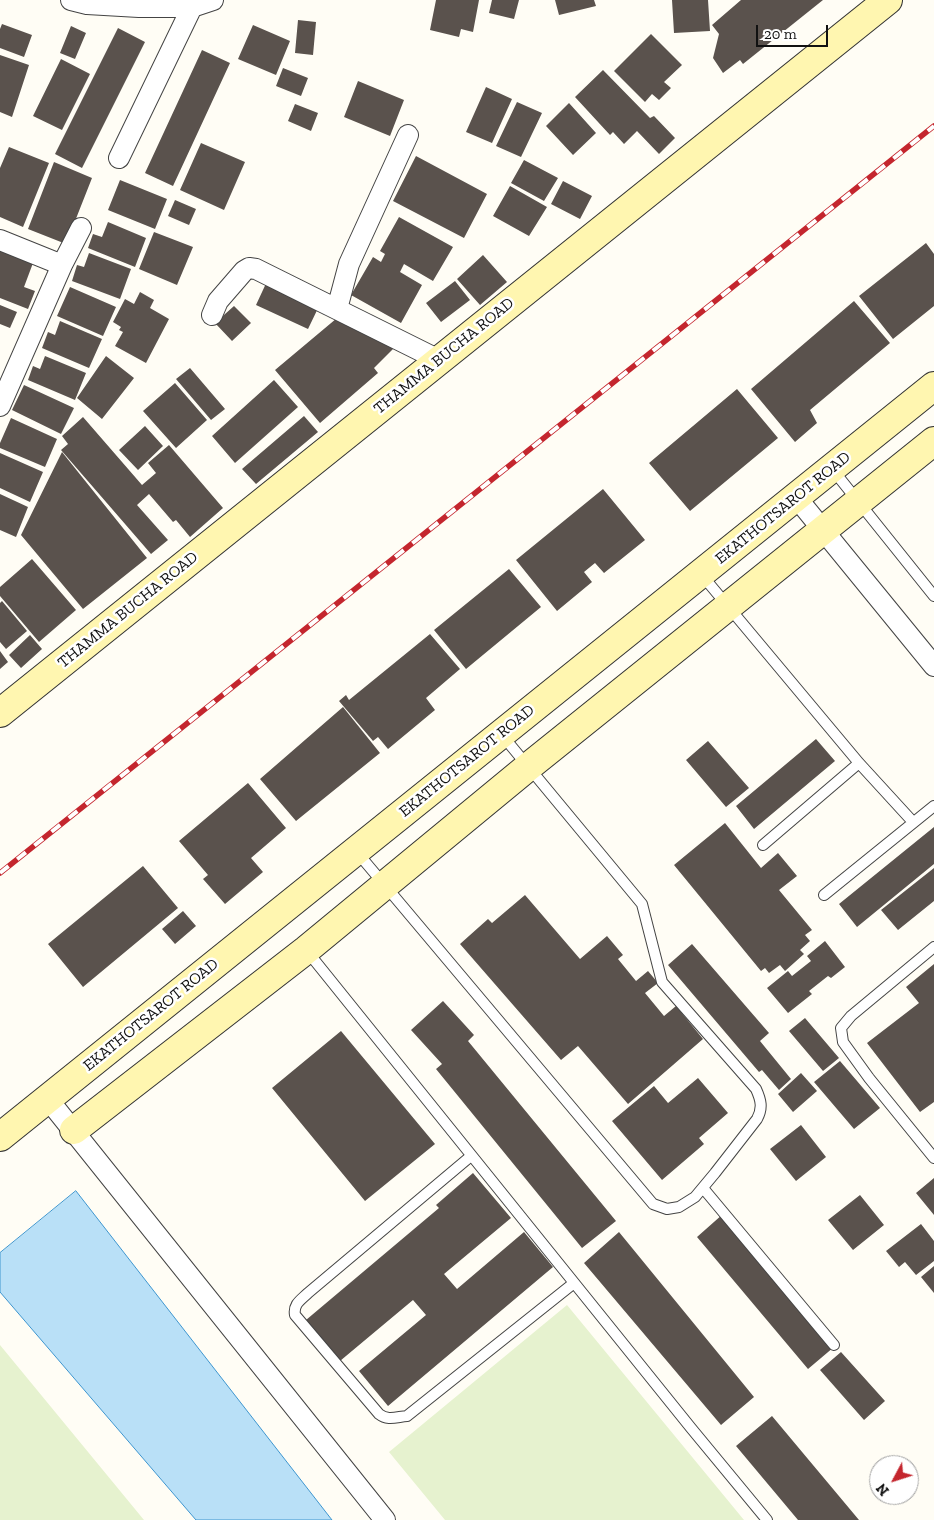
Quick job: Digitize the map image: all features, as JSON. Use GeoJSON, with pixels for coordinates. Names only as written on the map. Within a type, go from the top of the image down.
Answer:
{"type":"FeatureCollection","features":[{"type":"Feature","properties":{"kind":"main road","name":"THAMMA BUCHA ROAD"},"geometry":{"type":"LineString","coordinates":[[0,713],[888,0]]}},
{"type":"Feature","properties":{"kind":"main road","name":"EKATHOTSAROT ROAD"},"geometry":{"type":"LineString","coordinates":[[0,1137],[934,386]]}},
{"type":"Feature","properties":{"kind":"main road"},"geometry":{"type":"LineString","coordinates":[[74,1130],[306,950],[528,767],[934,441]]}},
{"type":"Feature","properties":{"kind":"street"},"geometry":{"type":"LineString","coordinates":[[71,0],[95,5],[139,7],[192,7],[213,0]]}},
{"type":"Feature","properties":{"kind":"street"},"geometry":{"type":"LineString","coordinates":[[119,158],[192,7]]}},
{"type":"Feature","properties":{"kind":"street"},"geometry":{"type":"LineString","coordinates":[[337,309],[349,264],[408,135]]}},
{"type":"Feature","properties":{"kind":"street"},"geometry":{"type":"LineString","coordinates":[[0,406],[62,265],[81,228]]}},
{"type":"Feature","properties":{"kind":"street"},"geometry":{"type":"LineString","coordinates":[[0,240],[62,265]]}},
{"type":"Feature","properties":{"kind":"street"},"geometry":{"type":"LineString","coordinates":[[212,315],[218,300],[233,281],[249,268],[256,269],[440,360]]}},
{"type":"Feature","properties":{"kind":"street"},"geometry":{"type":"LineString","coordinates":[[796,497],[934,666]]}},
{"type":"Feature","properties":{"kind":"street"},"geometry":{"type":"LineString","coordinates":[[47,1098],[385,1520]]}},
{"type":"Feature","properties":{"kind":"lane"},"geometry":{"type":"LineString","coordinates":[[832,468],[934,596]]}},
{"type":"Feature","properties":{"kind":"lane"},"geometry":{"type":"LineString","coordinates":[[700,574],[859,763],[913,822]]}},
{"type":"Feature","properties":{"kind":"lane"},"geometry":{"type":"LineString","coordinates":[[356,850],[653,1204],[667,1209],[679,1206],[695,1197],[761,1112],[761,1101],[756,1089],[662,982],[642,904],[501,734]]}},
{"type":"Feature","properties":{"kind":"lane"},"geometry":{"type":"LineString","coordinates":[[763,845],[859,763]]}},
{"type":"Feature","properties":{"kind":"lane"},"geometry":{"type":"LineString","coordinates":[[824,895],[934,806]]}},
{"type":"Feature","properties":{"kind":"lane"},"geometry":{"type":"LineString","coordinates":[[934,947],[851,1016],[841,1028],[843,1042],[869,1078],[934,1158]]}},
{"type":"Feature","properties":{"kind":"lane"},"geometry":{"type":"LineString","coordinates":[[306,950],[690,1428],[767,1520]]}},
{"type":"Feature","properties":{"kind":"lane"},"geometry":{"type":"LineString","coordinates":[[471,1156],[308,1293],[295,1305],[295,1315],[379,1414],[385,1418],[390,1418],[407,1416],[574,1283]]}},
{"type":"Feature","properties":{"kind":"lane"},"geometry":{"type":"LineString","coordinates":[[703,1188],[834,1345]]}},
{"type":"Feature","properties":{"kind":"green space"},"geometry":{"type":"Polygon","coordinates":[[[567,1305],[744,1520],[445,1520],[389,1452],[567,1305]]]}},
{"type":"Feature","properties":{"kind":"green space"},"geometry":{"type":"Polygon","coordinates":[[[0,1345],[144,1520],[0,1520],[0,1345]]]}},
{"type":"Feature","properties":{"kind":"water"},"geometry":{"type":"Polygon","coordinates":[[[76,1191],[332,1520],[196,1520],[0,1292],[0,1253],[76,1191]]]}},
{"type":"Feature","properties":{"kind":"building"},"geometry":{"type":"Polygon","coordinates":[[[436,0],[479,0],[473,32],[461,29],[459,37],[430,30],[436,0]]]}},
{"type":"Feature","properties":{"kind":"building"},"geometry":{"type":"Polygon","coordinates":[[[492,0],[519,0],[514,19],[489,13],[492,0]]]}},
{"type":"Feature","properties":{"kind":"building"},"geometry":{"type":"Polygon","coordinates":[[[555,0],[594,0],[596,6],[559,15],[555,0]]]}},
{"type":"Feature","properties":{"kind":"building"},"geometry":{"type":"Polygon","coordinates":[[[672,0],[708,0],[710,31],[674,33],[672,0]]]}},
{"type":"Feature","properties":{"kind":"building"},"geometry":{"type":"Polygon","coordinates":[[[741,0],[823,0],[743,64],[740,60],[723,73],[713,58],[719,34],[712,25],[741,0]]]}},
{"type":"Feature","properties":{"kind":"building"},"geometry":{"type":"Polygon","coordinates":[[[298,20],[316,22],[313,55],[295,53],[298,20]]]}},
{"type":"Feature","properties":{"kind":"building"},"geometry":{"type":"Polygon","coordinates":[[[2,24],[32,35],[24,57],[0,48],[0,29],[2,24]]]}},
{"type":"Feature","properties":{"kind":"building"},"geometry":{"type":"Polygon","coordinates":[[[253,25],[290,41],[276,75],[238,59],[253,25]]]}},
{"type":"Feature","properties":{"kind":"building"},"geometry":{"type":"Polygon","coordinates":[[[71,26],[86,33],[75,59],[60,53],[71,26]]]}},
{"type":"Feature","properties":{"kind":"building"},"geometry":{"type":"Polygon","coordinates":[[[118,28],[145,42],[82,168],[55,154],[118,28]]]}},
{"type":"Feature","properties":{"kind":"building"},"geometry":{"type":"Polygon","coordinates":[[[651,34],[682,65],[664,82],[671,88],[659,100],[652,94],[645,102],[614,71],[651,34]]]}},
{"type":"Feature","properties":{"kind":"building"},"geometry":{"type":"Polygon","coordinates":[[[202,50],[230,63],[173,186],[145,173],[202,50]]]}},
{"type":"Feature","properties":{"kind":"building"},"geometry":{"type":"Polygon","coordinates":[[[0,55],[29,65],[12,117],[0,112],[0,55]]]}},
{"type":"Feature","properties":{"kind":"building"},"geometry":{"type":"Polygon","coordinates":[[[61,59],[90,74],[62,130],[33,116],[61,59]]]}},
{"type":"Feature","properties":{"kind":"building"},"geometry":{"type":"Polygon","coordinates":[[[283,68],[308,78],[301,96],[276,86],[283,68]]]}},
{"type":"Feature","properties":{"kind":"building"},"geometry":{"type":"Polygon","coordinates":[[[603,70],[650,118],[654,116],[675,138],[659,154],[637,131],[624,144],[613,132],[610,135],[575,97],[603,70]]]}},
{"type":"Feature","properties":{"kind":"building"},"geometry":{"type":"Polygon","coordinates":[[[358,81],[404,100],[390,136],[344,117],[358,81]]]}},
{"type":"Feature","properties":{"kind":"building"},"geometry":{"type":"Polygon","coordinates":[[[486,87],[512,99],[492,143],[466,132],[486,87]]]}},
{"type":"Feature","properties":{"kind":"building"},"geometry":{"type":"Polygon","coordinates":[[[517,102],[542,113],[521,157],[496,146],[517,102]]]}},
{"type":"Feature","properties":{"kind":"building"},"geometry":{"type":"Polygon","coordinates":[[[569,103],[596,133],[573,155],[546,126],[569,103]]]}},
{"type":"Feature","properties":{"kind":"building"},"geometry":{"type":"Polygon","coordinates":[[[295,104],[318,113],[311,131],[288,121],[295,104]]]}},
{"type":"Feature","properties":{"kind":"building"},"geometry":{"type":"Polygon","coordinates":[[[201,143],[245,162],[224,210],[180,190],[201,143]]]}},
{"type":"Feature","properties":{"kind":"building"},"geometry":{"type":"Polygon","coordinates":[[[9,147],[49,163],[23,227],[0,217],[0,168],[9,147]]]}},
{"type":"Feature","properties":{"kind":"building"},"geometry":{"type":"Polygon","coordinates":[[[416,156],[487,194],[464,238],[393,201],[416,156]]]}},
{"type":"Feature","properties":{"kind":"building"},"geometry":{"type":"Polygon","coordinates":[[[524,160],[558,178],[544,201],[511,183],[524,160]]]}},
{"type":"Feature","properties":{"kind":"building"},"geometry":{"type":"Polygon","coordinates":[[[54,162],[92,178],[66,244],[28,229],[54,162]]]}},
{"type":"Feature","properties":{"kind":"building"},"geometry":{"type":"Polygon","coordinates":[[[120,180],[167,199],[155,229],[108,210],[120,180]]]}},
{"type":"Feature","properties":{"kind":"building"},"geometry":{"type":"Polygon","coordinates":[[[563,181],[592,196],[580,219],[551,204],[563,181]]]}},
{"type":"Feature","properties":{"kind":"building"},"geometry":{"type":"Polygon","coordinates":[[[510,186],[547,207],[529,236],[493,216],[510,186]]]}},
{"type":"Feature","properties":{"kind":"building"},"geometry":{"type":"Polygon","coordinates":[[[175,200],[196,209],[189,225],[168,216],[175,200]]]}},
{"type":"Feature","properties":{"kind":"building"},"geometry":{"type":"Polygon","coordinates":[[[399,217],[453,247],[433,281],[404,264],[400,272],[422,285],[401,323],[351,295],[373,257],[381,262],[385,254],[380,251],[399,217]]]}},
{"type":"Feature","properties":{"kind":"building"},"geometry":{"type":"Polygon","coordinates":[[[108,222],[146,238],[135,267],[88,248],[93,234],[102,237],[108,222]]]}},
{"type":"Feature","properties":{"kind":"building"},"geometry":{"type":"Polygon","coordinates":[[[154,232],[193,247],[177,285],[139,269],[154,232]]]}},
{"type":"Feature","properties":{"kind":"building"},"geometry":{"type":"Polygon","coordinates":[[[926,243],[934,254],[934,306],[893,339],[859,296],[926,243]]]}},
{"type":"Feature","properties":{"kind":"building"},"geometry":{"type":"Polygon","coordinates":[[[0,250],[33,263],[24,287],[35,291],[28,309],[0,298],[0,250]]]}},
{"type":"Feature","properties":{"kind":"building"},"geometry":{"type":"Polygon","coordinates":[[[89,253],[131,269],[120,299],[72,281],[77,265],[84,267],[89,253]]]}},
{"type":"Feature","properties":{"kind":"building"},"geometry":{"type":"Polygon","coordinates":[[[483,255],[507,282],[480,305],[457,279],[483,255]]]}},
{"type":"Feature","properties":{"kind":"building"},"geometry":{"type":"Polygon","coordinates":[[[269,277],[321,302],[308,329],[256,305],[269,277]]]}},
{"type":"Feature","properties":{"kind":"building"},"geometry":{"type":"Polygon","coordinates":[[[455,281],[470,300],[441,322],[426,303],[455,281]]]}},
{"type":"Feature","properties":{"kind":"building"},"geometry":{"type":"Polygon","coordinates":[[[70,287],[116,307],[103,336],[57,316],[70,287]]]}},
{"type":"Feature","properties":{"kind":"building"},"geometry":{"type":"Polygon","coordinates":[[[140,292],[154,300],[150,308],[169,319],[146,363],[115,346],[123,332],[119,330],[121,327],[113,322],[125,299],[134,304],[140,292]]]}},
{"type":"Feature","properties":{"kind":"building"},"geometry":{"type":"Polygon","coordinates":[[[854,301],[890,343],[810,410],[817,423],[795,442],[751,389],[854,301]]]}},
{"type":"Feature","properties":{"kind":"building"},"geometry":{"type":"Polygon","coordinates":[[[0,305],[17,312],[10,328],[0,324],[0,305]]]}},
{"type":"Feature","properties":{"kind":"building"},"geometry":{"type":"Polygon","coordinates":[[[234,306],[251,323],[232,341],[215,323],[234,306]]]}},
{"type":"Feature","properties":{"kind":"building"},"geometry":{"type":"Polygon","coordinates":[[[343,313],[395,347],[374,368],[378,373],[320,423],[275,370],[343,313]]]}},
{"type":"Feature","properties":{"kind":"building"},"geometry":{"type":"Polygon","coordinates":[[[60,321],[102,339],[89,368],[42,348],[48,332],[55,335],[60,321]]]}},
{"type":"Feature","properties":{"kind":"building"},"geometry":{"type":"Polygon","coordinates":[[[45,356],[86,373],[75,400],[28,380],[33,366],[40,369],[45,356]]]}},
{"type":"Feature","properties":{"kind":"building"},"geometry":{"type":"Polygon","coordinates":[[[106,356],[134,378],[102,419],[77,398],[106,356]]]}},
{"type":"Feature","properties":{"kind":"building"},"geometry":{"type":"Polygon","coordinates":[[[190,368],[225,409],[211,420],[176,379],[190,368]]]}},
{"type":"Feature","properties":{"kind":"building"},"geometry":{"type":"Polygon","coordinates":[[[274,380],[298,407],[235,463],[212,436],[274,380]]]}},
{"type":"Feature","properties":{"kind":"building"},"geometry":{"type":"Polygon","coordinates":[[[175,383],[207,420],[176,448],[143,411],[175,383]]]}},
{"type":"Feature","properties":{"kind":"building"},"geometry":{"type":"Polygon","coordinates":[[[24,385],[74,408],[61,434],[12,410],[24,385]]]}},
{"type":"Feature","properties":{"kind":"building"},"geometry":{"type":"Polygon","coordinates":[[[737,389],[778,438],[690,511],[649,463],[737,389]]]}},
{"type":"Feature","properties":{"kind":"building"},"geometry":{"type":"Polygon","coordinates":[[[304,416],[318,432],[256,484],[242,469],[304,416]]]}},
{"type":"Feature","properties":{"kind":"building"},"geometry":{"type":"Polygon","coordinates":[[[83,417],[142,485],[156,473],[148,463],[169,445],[223,508],[190,537],[176,520],[173,522],[149,494],[137,505],[168,540],[151,554],[61,450],[68,444],[62,436],[83,417]]]}},
{"type":"Feature","properties":{"kind":"building"},"geometry":{"type":"Polygon","coordinates":[[[11,418],[57,439],[45,467],[0,448],[0,443],[11,418]]]}},
{"type":"Feature","properties":{"kind":"building"},"geometry":{"type":"Polygon","coordinates":[[[145,426],[163,446],[138,470],[119,450],[145,426]]]}},
{"type":"Feature","properties":{"kind":"building"},"geometry":{"type":"Polygon","coordinates":[[[62,452],[147,558],[83,609],[21,535],[62,452]]]}},
{"type":"Feature","properties":{"kind":"building"},"geometry":{"type":"Polygon","coordinates":[[[0,453],[43,472],[30,502],[0,488],[0,453]]]}},
{"type":"Feature","properties":{"kind":"building"},"geometry":{"type":"Polygon","coordinates":[[[603,489],[645,540],[604,573],[595,563],[584,572],[592,582],[557,611],[516,560],[603,489]]]}},
{"type":"Feature","properties":{"kind":"building"},"geometry":{"type":"Polygon","coordinates":[[[0,494],[28,507],[16,537],[0,530],[0,494]]]}},
{"type":"Feature","properties":{"kind":"building"},"geometry":{"type":"Polygon","coordinates":[[[32,559],[76,610],[39,642],[0,596],[0,587],[32,559]]]}},
{"type":"Feature","properties":{"kind":"building"},"geometry":{"type":"Polygon","coordinates":[[[509,569],[541,607],[466,669],[434,630],[509,569]]]}},
{"type":"Feature","properties":{"kind":"building"},"geometry":{"type":"Polygon","coordinates":[[[2,601],[27,631],[6,649],[0,642],[0,603],[2,601]]]}},
{"type":"Feature","properties":{"kind":"building"},"geometry":{"type":"Polygon","coordinates":[[[430,634],[460,669],[426,698],[435,710],[388,749],[378,737],[373,741],[339,701],[346,695],[349,700],[430,634]]]}},
{"type":"Feature","properties":{"kind":"building"},"geometry":{"type":"Polygon","coordinates":[[[30,635],[42,649],[21,668],[9,655],[30,635]]]}},
{"type":"Feature","properties":{"kind":"building"},"geometry":{"type":"Polygon","coordinates":[[[0,651],[8,662],[0,669],[0,651]]]}},
{"type":"Feature","properties":{"kind":"building"},"geometry":{"type":"Polygon","coordinates":[[[343,707],[380,753],[296,821],[260,779],[343,707]]]}},
{"type":"Feature","properties":{"kind":"building"},"geometry":{"type":"Polygon","coordinates":[[[816,739],[835,761],[754,829],[736,806],[816,739]]]}},
{"type":"Feature","properties":{"kind":"building"},"geometry":{"type":"Polygon","coordinates":[[[708,741],[749,788],[726,807],[686,760],[708,741]]]}},
{"type":"Feature","properties":{"kind":"building"},"geometry":{"type":"Polygon","coordinates":[[[248,783],[286,828],[251,858],[263,872],[225,904],[203,879],[208,875],[179,841],[248,783]]]}},
{"type":"Feature","properties":{"kind":"building"},"geometry":{"type":"Polygon","coordinates":[[[725,823],[761,868],[778,853],[797,876],[779,890],[812,930],[805,935],[810,941],[800,950],[804,954],[785,971],[780,965],[769,973],[765,968],[761,971],[674,865],[725,823]]]}},
{"type":"Feature","properties":{"kind":"building"},"geometry":{"type":"Polygon","coordinates":[[[934,827],[934,864],[857,927],[839,904],[934,827]]]}},
{"type":"Feature","properties":{"kind":"building"},"geometry":{"type":"Polygon","coordinates":[[[143,866],[178,908],[83,987],[48,944],[143,866]]]}},
{"type":"Feature","properties":{"kind":"building"},"geometry":{"type":"Polygon","coordinates":[[[934,868],[934,901],[898,930],[881,910],[934,868]]]}},
{"type":"Feature","properties":{"kind":"building"},"geometry":{"type":"Polygon","coordinates":[[[525,895],[580,959],[607,936],[623,955],[618,959],[636,981],[648,971],[658,983],[645,993],[664,1016],[676,1006],[703,1039],[628,1104],[578,1046],[561,1060],[460,944],[488,919],[492,923],[525,895]]]}},
{"type":"Feature","properties":{"kind":"building"},"geometry":{"type":"Polygon","coordinates":[[[183,911],[196,926],[175,944],[162,929],[183,911]]]}},
{"type":"Feature","properties":{"kind":"building"},"geometry":{"type":"Polygon","coordinates":[[[825,941],[845,967],[831,978],[828,976],[809,991],[812,994],[788,1013],[767,988],[788,971],[792,976],[811,961],[807,956],[825,941]]]}},
{"type":"Feature","properties":{"kind":"building"},"geometry":{"type":"Polygon","coordinates":[[[692,944],[769,1033],[760,1041],[791,1079],[779,1090],[762,1070],[759,1072],[668,965],[692,944]]]}},
{"type":"Feature","properties":{"kind":"building"},"geometry":{"type":"Polygon","coordinates":[[[934,964],[934,1102],[920,1112],[867,1043],[919,1003],[906,987],[934,964]]]}},
{"type":"Feature","properties":{"kind":"building"},"geometry":{"type":"Polygon","coordinates":[[[443,1001],[474,1035],[468,1041],[616,1221],[582,1248],[436,1069],[442,1064],[411,1030],[443,1001]]]}},
{"type":"Feature","properties":{"kind":"building"},"geometry":{"type":"Polygon","coordinates":[[[805,1018],[839,1058],[823,1071],[789,1031],[805,1018]]]}},
{"type":"Feature","properties":{"kind":"building"},"geometry":{"type":"Polygon","coordinates":[[[341,1031],[435,1144],[365,1201],[272,1088],[341,1031]]]}},
{"type":"Feature","properties":{"kind":"building"},"geometry":{"type":"Polygon","coordinates":[[[840,1061],[880,1108],[854,1129],[814,1082],[840,1061]]]}},
{"type":"Feature","properties":{"kind":"building"},"geometry":{"type":"Polygon","coordinates":[[[801,1073],[817,1091],[793,1112],[778,1094],[801,1073]]]}},
{"type":"Feature","properties":{"kind":"building"},"geometry":{"type":"Polygon","coordinates":[[[698,1078],[728,1113],[699,1138],[704,1144],[662,1180],[612,1121],[654,1086],[668,1103],[698,1078]]]}},
{"type":"Feature","properties":{"kind":"building"},"geometry":{"type":"Polygon","coordinates":[[[801,1125],[826,1157],[796,1181],[770,1149],[801,1125]]]}},
{"type":"Feature","properties":{"kind":"building"},"geometry":{"type":"Polygon","coordinates":[[[473,1173],[511,1218],[444,1274],[457,1289],[524,1232],[553,1267],[388,1406],[359,1371],[426,1315],[413,1300],[340,1361],[306,1320],[439,1208],[436,1205],[473,1173]]]}},
{"type":"Feature","properties":{"kind":"building"},"geometry":{"type":"Polygon","coordinates":[[[934,1178],[934,1215],[916,1193],[934,1178]]]}},
{"type":"Feature","properties":{"kind":"building"},"geometry":{"type":"Polygon","coordinates":[[[860,1195],[884,1225],[853,1250],[828,1220],[860,1195]]]}},
{"type":"Feature","properties":{"kind":"building"},"geometry":{"type":"Polygon","coordinates":[[[723,1214],[834,1347],[808,1369],[697,1237],[723,1214]]]}},
{"type":"Feature","properties":{"kind":"building"},"geometry":{"type":"Polygon","coordinates":[[[921,1224],[934,1241],[934,1261],[916,1275],[905,1262],[899,1267],[886,1251],[921,1224]]]}},
{"type":"Feature","properties":{"kind":"building"},"geometry":{"type":"Polygon","coordinates":[[[619,1232],[754,1397],[721,1425],[584,1263],[619,1232]]]}},
{"type":"Feature","properties":{"kind":"building"},"geometry":{"type":"Polygon","coordinates":[[[934,1266],[934,1293],[921,1277],[934,1266]]]}},
{"type":"Feature","properties":{"kind":"building"},"geometry":{"type":"Polygon","coordinates":[[[841,1352],[885,1401],[864,1420],[820,1370],[841,1352]]]}},
{"type":"Feature","properties":{"kind":"building"},"geometry":{"type":"Polygon","coordinates":[[[772,1416],[859,1520],[798,1520],[736,1446],[772,1416]]]}},
{"type":"Feature","properties":{"kind":"railway"},"geometry":{"type":"LineString","coordinates":[[0,873],[934,126]]}}]}
